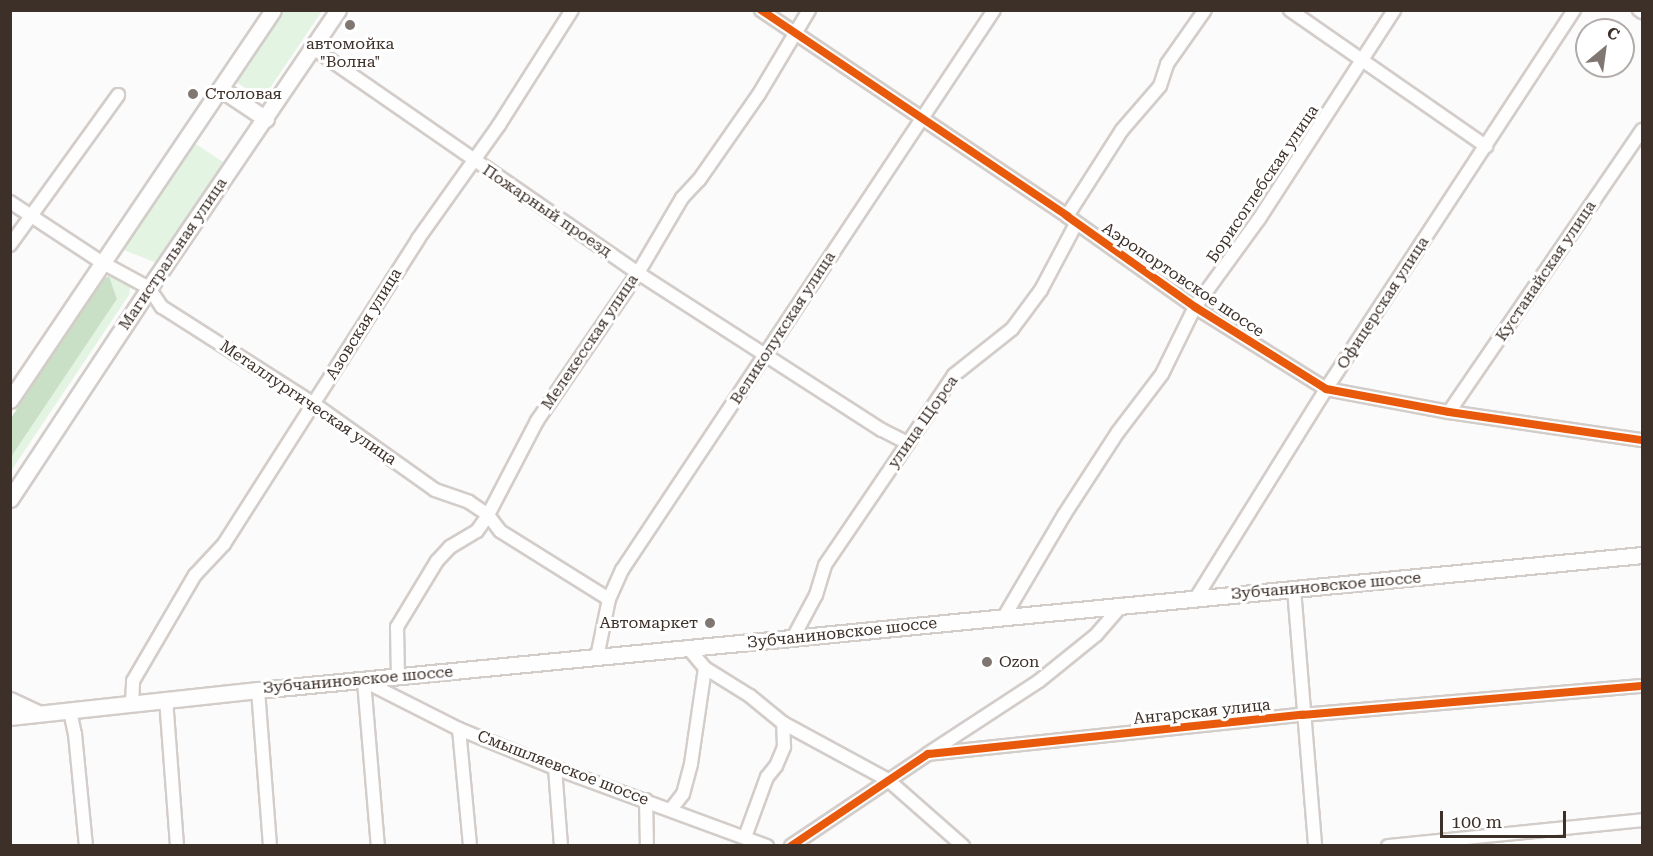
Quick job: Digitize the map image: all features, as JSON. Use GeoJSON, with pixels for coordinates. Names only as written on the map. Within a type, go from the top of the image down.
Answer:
{"type":"FeatureCollection","features":[{"type":"Feature","properties":{"kind":"main road"},"geometry":{"type":"LineString","coordinates":[[10,400],[273,10]]}},
{"type":"Feature","properties":{"kind":"main road","name":"Магистральная улица"},"geometry":{"type":"LineString","coordinates":[[10,500],[149,288],[338,10]]}},
{"type":"Feature","properties":{"kind":"main road"},"geometry":{"type":"LineString","coordinates":[[221,89],[266,119]]}},
{"type":"Feature","properties":{"kind":"main road","name":"Зубчаниновское шоссе"},"geometry":{"type":"LineString","coordinates":[[10,717],[166,699],[1642,555]]}},
{"type":"Feature","properties":{"kind":"main road","name":"Зубчаниновское шоссе"},"geometry":{"type":"LineString","coordinates":[[10,700],[42,714]]}},
{"type":"Feature","properties":{"kind":"street","name":"Азовская улица"},"geometry":{"type":"LineString","coordinates":[[132,703],[133,681],[195,575],[224,544],[418,238],[499,124],[572,10]]}},
{"type":"Feature","properties":{"kind":"street","name":"Аэропортовское шоссе"},"geometry":{"type":"LineString","coordinates":[[761,10],[1195,307],[1326,389],[1449,412],[1642,440]]}},
{"type":"Feature","properties":{"kind":"street","name":"Мелекесская улица"},"geometry":{"type":"LineString","coordinates":[[398,678],[397,627],[436,561],[450,547],[477,531],[537,421],[638,273],[682,198],[699,180],[759,94],[809,10]]}},
{"type":"Feature","properties":{"kind":"street","name":"Великолукская улица"},"geometry":{"type":"LineString","coordinates":[[597,657],[609,599],[622,570],[994,10]]}},
{"type":"Feature","properties":{"kind":"street","name":"улица Щорса"},"geometry":{"type":"LineString","coordinates":[[793,638],[816,595],[825,565],[954,375],[1012,329],[1041,290],[1071,220],[1104,155],[1160,86],[1167,64],[1205,10]]}},
{"type":"Feature","properties":{"kind":"street"},"geometry":{"type":"LineString","coordinates":[[1290,10],[1486,146]]}},
{"type":"Feature","properties":{"kind":"street","name":"Борисоглебская улица"},"geometry":{"type":"LineString","coordinates":[[1004,617],[1118,432],[1162,374],[1195,307],[1259,219],[1394,10]]}},
{"type":"Feature","properties":{"kind":"street","name":"Офицерская улица"},"geometry":{"type":"LineString","coordinates":[[1196,598],[1326,389],[1574,10]]}},
{"type":"Feature","properties":{"kind":"street","name":"Пожарный проезд"},"geometry":{"type":"LineString","coordinates":[[313,48],[638,273],[882,430],[908,443]]}},
{"type":"Feature","properties":{"kind":"street"},"geometry":{"type":"LineString","coordinates":[[10,245],[69,167],[118,95]]}},
{"type":"Feature","properties":{"kind":"street","name":"Кустанайская улица"},"geometry":{"type":"LineString","coordinates":[[1449,412],[1642,130]]}},
{"type":"Feature","properties":{"kind":"street","name":"Металлургическая улица"},"geometry":{"type":"LineString","coordinates":[[10,202],[103,263],[149,288],[162,307],[314,404],[435,490],[469,502],[488,514],[500,531],[609,599]]}},
{"type":"Feature","properties":{"kind":"street"},"geometry":{"type":"LineString","coordinates":[[1294,590],[1302,715],[1315,846]]}},
{"type":"Feature","properties":{"kind":"street"},"geometry":{"type":"LineString","coordinates":[[928,754],[1039,681],[1096,635],[1122,605]]}},
{"type":"Feature","properties":{"kind":"street"},"geometry":{"type":"LineString","coordinates":[[689,648],[705,668],[750,696],[783,723],[888,780],[963,846]]}},
{"type":"Feature","properties":{"kind":"street"},"geometry":{"type":"LineString","coordinates":[[672,808],[683,794],[691,764],[705,668]]}},
{"type":"Feature","properties":{"kind":"street"},"geometry":{"type":"LineString","coordinates":[[364,681],[378,846]]}},
{"type":"Feature","properties":{"kind":"street","name":"Смышляевское шоссе"},"geometry":{"type":"LineString","coordinates":[[364,681],[459,729],[555,768],[672,808],[767,846]]}},
{"type":"Feature","properties":{"kind":"street","name":"Ангарская улица"},"geometry":{"type":"LineString","coordinates":[[791,846],[928,754],[1302,715],[1642,686]]}},
{"type":"Feature","properties":{"kind":"street"},"geometry":{"type":"LineString","coordinates":[[258,690],[270,846]]}},
{"type":"Feature","properties":{"kind":"street"},"geometry":{"type":"LineString","coordinates":[[166,699],[177,846]]}},
{"type":"Feature","properties":{"kind":"street"},"geometry":{"type":"LineString","coordinates":[[70,711],[75,734],[86,846]]}},
{"type":"Feature","properties":{"kind":"street"},"geometry":{"type":"LineString","coordinates":[[745,837],[766,777],[776,766],[784,747],[783,723]]}},
{"type":"Feature","properties":{"kind":"street"},"geometry":{"type":"LineString","coordinates":[[459,729],[470,846]]}},
{"type":"Feature","properties":{"kind":"street"},"geometry":{"type":"LineString","coordinates":[[555,768],[561,846]]}},
{"type":"Feature","properties":{"kind":"street"},"geometry":{"type":"LineString","coordinates":[[646,800],[648,846]]}},
{"type":"Feature","properties":{"kind":"street"},"geometry":{"type":"LineString","coordinates":[[1388,846],[1642,820]]}},
{"type":"Feature","properties":{"kind":"green space"},"geometry":{"type":"Polygon","coordinates":[[[283,10],[322,11],[262,100],[235,81],[283,10]]]}},
{"type":"Feature","properties":{"kind":"green space"},"geometry":{"type":"Polygon","coordinates":[[[193,142],[226,164],[157,263],[121,249],[193,142]]]}},
{"type":"Feature","properties":{"kind":"green space"},"geometry":{"type":"Polygon","coordinates":[[[116,275],[131,284],[129,295],[11,471],[11,457],[117,299],[109,276],[116,275]]]}},
{"type":"Feature","properties":{"kind":"green space"},"geometry":{"type":"Polygon","coordinates":[[[109,276],[117,299],[11,457],[11,418],[102,280],[109,276]]]}},
{"type":"Feature","properties":{"kind":"cycle path"},"geometry":{"type":"LineString","coordinates":[[761,10],[1067,216],[1195,307],[1326,389],[1449,412],[1642,440]]}},
{"type":"Feature","properties":{"kind":"cycle path"},"geometry":{"type":"LineString","coordinates":[[791,846],[928,754],[1302,715],[1642,686]]}},
{"type":"Feature","properties":{"kind":"place","name":"автомойка \"Волна\""},"geometry":{"type":"Point","coordinates":[350,25]}},
{"type":"Feature","properties":{"kind":"place","name":"Столовая"},"geometry":{"type":"Point","coordinates":[193,94]}},
{"type":"Feature","properties":{"kind":"place","name":"Автомаркет"},"geometry":{"type":"Point","coordinates":[710,623]}},
{"type":"Feature","properties":{"kind":"place","name":"Ozon"},"geometry":{"type":"Point","coordinates":[987,662]}}]}
